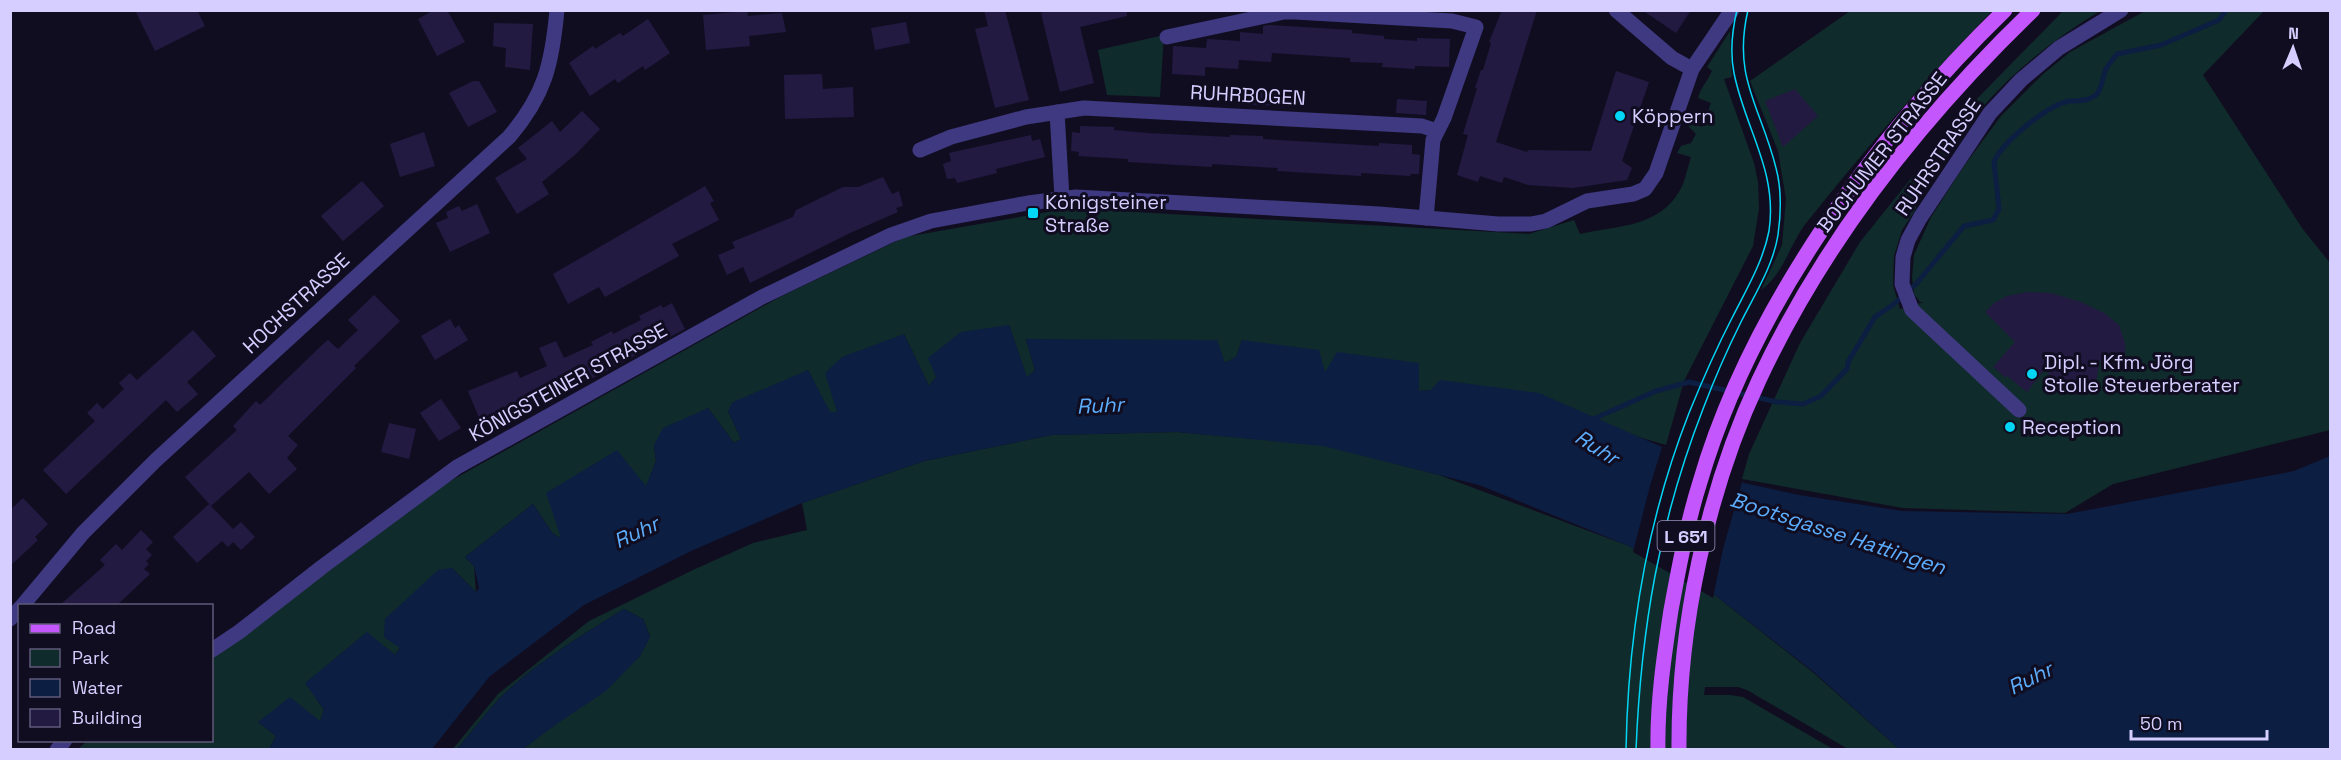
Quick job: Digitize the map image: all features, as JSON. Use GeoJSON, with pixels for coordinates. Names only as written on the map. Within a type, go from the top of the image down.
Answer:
{"type":"FeatureCollection","features":[{"type":"Feature","properties":{"kind":"main road","name":"BOCHUMER STRASSE"},"geometry":{"type":"LineString","coordinates":[[1658,750],[1658,723],[1665,652],[1686,537],[1700,480],[1741,374],[1789,281],[1873,159],[1945,73],[2005,10]]}},
{"type":"Feature","properties":{"kind":"main road","name":"BOCHUMER STRASSE"},"geometry":{"type":"LineString","coordinates":[[1679,750],[1678,723],[1684,655],[1704,543],[1734,441],[1759,380],[1823,264],[1868,198],[1914,139],[1964,81],[2033,10]]}},
{"type":"Feature","properties":{"kind":"street","name":"HOCHSTRASSE"},"geometry":{"type":"LineString","coordinates":[[24,604],[83,533],[156,460],[510,137],[528,114],[542,88],[552,52],[557,10]]}},
{"type":"Feature","properties":{"kind":"street"},"geometry":{"type":"LineString","coordinates":[[1616,10],[1672,58],[1692,69],[1732,10]]}},
{"type":"Feature","properties":{"kind":"street","name":"RUHRSTRASSE"},"geometry":{"type":"LineString","coordinates":[[2019,411],[1912,310],[1905,294],[1901,274],[1908,240],[1931,200],[1990,113],[2021,80],[2059,48],[2121,10]]}},
{"type":"Feature","properties":{"kind":"street"},"geometry":{"type":"LineString","coordinates":[[1167,37],[1284,12],[1452,21],[1476,27],[1433,140],[1426,218]]}},
{"type":"Feature","properties":{"kind":"street","name":"KÖNIGSTEINER STRASSE"},"geometry":{"type":"LineString","coordinates":[[213,649],[457,467],[762,297],[891,235],[924,223],[956,216],[1062,198],[1139,200],[1498,224],[1531,224],[1546,221],[1587,201],[1633,194],[1645,189],[1651,183],[1692,69]]}},
{"type":"Feature","properties":{"kind":"street","name":"RUHRBOGEN"},"geometry":{"type":"LineString","coordinates":[[921,150],[961,134],[1026,117],[1084,108],[1422,126],[1437,131]]}},
{"type":"Feature","properties":{"kind":"street"},"geometry":{"type":"LineString","coordinates":[[1057,112],[1062,198]]}},
{"type":"Feature","properties":{"kind":"green space"},"geometry":{"type":"Polygon","coordinates":[[[1850,11],[1992,11],[1920,88],[1851,168],[1801,230],[1775,276],[1761,290],[1782,245],[1786,199],[1778,151],[1750,81],[1850,11]]]}},
{"type":"Feature","properties":{"kind":"green space"},"geometry":{"type":"Polygon","coordinates":[[[2063,11],[2100,11],[2067,32],[2007,81],[1975,116],[1942,163],[1935,164],[1917,192],[1916,209],[1902,230],[1894,256],[1893,285],[1900,309],[1924,302],[1920,302],[1914,294],[1912,277],[1914,255],[1931,217],[1964,166],[2001,116],[2042,75],[2070,52],[2145,11],[2264,11],[2203,75],[2302,228],[2330,263],[2330,430],[2113,484],[2065,513],[1903,508],[1742,479],[1749,454],[1800,343],[1860,242],[1965,111],[2063,11]]]}},
{"type":"Feature","properties":{"kind":"green space"},"geometry":{"type":"Polygon","coordinates":[[[1730,31],[1732,77],[1724,79],[1754,163],[1758,182],[1759,208],[1753,246],[1684,381],[1666,445],[1628,434],[1431,390],[1419,391],[1419,363],[1324,372],[1242,340],[1236,357],[1225,363],[1131,341],[1026,339],[1035,370],[1027,378],[1009,325],[936,377],[929,386],[904,334],[838,413],[830,413],[808,370],[728,411],[741,439],[734,443],[708,408],[654,445],[656,461],[646,487],[562,538],[553,534],[533,504],[465,557],[474,566],[476,592],[452,568],[395,655],[366,633],[306,683],[324,710],[320,721],[258,722],[276,736],[269,749],[77,750],[86,742],[213,742],[213,651],[438,488],[778,298],[905,237],[1059,210],[1099,210],[1529,234],[1574,220],[1580,234],[1625,226],[1652,217],[1664,209],[1683,184],[1691,157],[1677,153],[1681,146],[1691,143],[1696,134],[1688,126],[1689,122],[1702,127],[1711,103],[1698,98],[1712,71],[1707,67],[1730,31]]]}},
{"type":"Feature","properties":{"kind":"green space"},"geometry":{"type":"Polygon","coordinates":[[[1164,35],[1160,97],[1107,95],[1098,50],[1164,35]]]}},
{"type":"Feature","properties":{"kind":"green space"},"geometry":{"type":"Polygon","coordinates":[[[1177,432],[1323,445],[1439,475],[1629,546],[1716,596],[1815,674],[1899,749],[1848,749],[1747,690],[1738,687],[1705,687],[1704,695],[1743,697],[1833,749],[523,749],[640,656],[650,636],[643,619],[624,609],[559,651],[513,686],[499,699],[457,749],[452,750],[498,694],[589,621],[753,543],[807,530],[802,503],[924,461],[1052,435],[1177,432]]]}},
{"type":"Feature","properties":{"kind":"water"},"geometry":{"type":"Polygon","coordinates":[[[1009,325],[1027,377],[1035,370],[1026,339],[1217,340],[1225,363],[1236,357],[1242,340],[1319,350],[1325,372],[1337,352],[1419,363],[1419,391],[1431,390],[1440,380],[1539,393],[1744,483],[1799,495],[1902,511],[2067,514],[2294,471],[2330,456],[2330,749],[1899,749],[1815,673],[1716,596],[1629,546],[1479,485],[1323,446],[1177,432],[1052,435],[924,461],[802,503],[691,551],[584,605],[489,677],[432,749],[269,749],[276,736],[258,722],[290,697],[320,721],[324,710],[305,683],[367,632],[395,655],[400,648],[384,637],[385,619],[438,570],[452,568],[476,592],[479,588],[474,566],[465,557],[533,504],[553,534],[561,538],[546,493],[617,450],[646,486],[656,461],[654,445],[663,428],[708,408],[734,443],[741,439],[728,411],[733,402],[808,370],[830,412],[837,412],[825,373],[842,357],[904,334],[929,386],[936,377],[928,358],[961,332],[1009,325]]]}},
{"type":"Feature","properties":{"kind":"water"},"geometry":{"type":"Polygon","coordinates":[[[624,609],[643,619],[650,637],[640,656],[606,691],[523,749],[457,749],[499,699],[513,686],[559,651],[624,609]]]}},
{"type":"Feature","properties":{"kind":"pier"},"geometry":{"type":"Polygon","coordinates":[[[1663,444],[1743,479],[1723,549],[1713,598],[1633,552],[1663,444]]]}},
{"type":"Feature","properties":{"kind":"building"},"geometry":{"type":"Polygon","coordinates":[[[135,10],[197,10],[205,26],[155,51],[135,10]]]}},
{"type":"Feature","properties":{"kind":"building"},"geometry":{"type":"Polygon","coordinates":[[[434,10],[447,10],[465,42],[437,56],[418,19],[434,10]]]}},
{"type":"Feature","properties":{"kind":"building"},"geometry":{"type":"Polygon","coordinates":[[[984,10],[1005,10],[1029,100],[995,108],[975,29],[988,26],[984,10]]]}},
{"type":"Feature","properties":{"kind":"building"},"geometry":{"type":"Polygon","coordinates":[[[1049,10],[1127,10],[1127,16],[1080,27],[1094,83],[1060,92],[1041,13],[1049,10]]]}},
{"type":"Feature","properties":{"kind":"building"},"geometry":{"type":"Polygon","coordinates":[[[1502,10],[1537,10],[1496,142],[1527,152],[1528,150],[1591,151],[1616,71],[1649,82],[1622,161],[1632,168],[1627,180],[1573,188],[1528,185],[1504,177],[1502,183],[1480,176],[1478,182],[1457,175],[1468,135],[1463,134],[1477,88],[1475,88],[1481,70],[1483,70],[1491,43],[1489,42],[1502,10]]]}},
{"type":"Feature","properties":{"kind":"building"},"geometry":{"type":"Polygon","coordinates":[[[1642,10],[1691,10],[1676,33],[1642,10]]]}},
{"type":"Feature","properties":{"kind":"building"},"geometry":{"type":"Polygon","coordinates":[[[747,11],[748,16],[782,13],[786,32],[749,36],[750,46],[706,50],[703,15],[747,11]]]}},
{"type":"Feature","properties":{"kind":"building"},"geometry":{"type":"Polygon","coordinates":[[[648,19],[670,53],[645,70],[643,66],[618,83],[615,79],[590,96],[569,63],[593,46],[595,49],[620,33],[623,36],[648,19]]]}},
{"type":"Feature","properties":{"kind":"building"},"geometry":{"type":"Polygon","coordinates":[[[906,22],[910,43],[875,50],[871,28],[906,22]]]}},
{"type":"Feature","properties":{"kind":"building"},"geometry":{"type":"Polygon","coordinates":[[[494,23],[533,24],[530,70],[505,67],[506,48],[493,46],[494,23]]]}},
{"type":"Feature","properties":{"kind":"building"},"geometry":{"type":"Polygon","coordinates":[[[1263,26],[1352,30],[1352,33],[1384,36],[1384,39],[1417,41],[1417,38],[1450,39],[1449,67],[1415,66],[1415,69],[1382,67],[1383,63],[1350,62],[1350,58],[1272,53],[1271,62],[1239,60],[1238,69],[1205,67],[1205,76],[1172,74],[1173,46],[1206,48],[1207,39],[1240,41],[1240,32],[1263,34],[1263,26]]]}},
{"type":"Feature","properties":{"kind":"building"},"geometry":{"type":"Polygon","coordinates":[[[822,74],[823,89],[853,87],[854,117],[785,119],[784,75],[822,74]]]}},
{"type":"Feature","properties":{"kind":"building"},"geometry":{"type":"Polygon","coordinates":[[[473,81],[479,81],[497,112],[468,127],[449,93],[473,81]]]}},
{"type":"Feature","properties":{"kind":"building"},"geometry":{"type":"Polygon","coordinates":[[[1795,89],[1818,116],[1783,147],[1765,101],[1795,89]]]}},
{"type":"Feature","properties":{"kind":"building"},"geometry":{"type":"Polygon","coordinates":[[[1237,90],[1295,94],[1294,107],[1236,104],[1237,90]]]}},
{"type":"Feature","properties":{"kind":"building"},"geometry":{"type":"Polygon","coordinates":[[[1397,99],[1427,101],[1426,115],[1396,113],[1397,99]]]}},
{"type":"Feature","properties":{"kind":"building"},"geometry":{"type":"Polygon","coordinates":[[[582,111],[600,129],[576,154],[542,182],[549,194],[517,214],[495,178],[527,159],[518,148],[552,121],[560,132],[582,111]]]}},
{"type":"Feature","properties":{"kind":"building"},"geometry":{"type":"Polygon","coordinates":[[[1080,126],[1114,127],[1114,130],[1147,133],[1230,137],[1230,135],[1263,136],[1263,139],[1379,146],[1379,143],[1412,145],[1412,154],[1420,155],[1419,174],[1410,176],[1361,173],[1361,176],[1212,164],[1212,167],[1128,162],[1128,159],[1078,156],[1079,152],[1071,151],[1072,132],[1080,133],[1080,126]]]}},
{"type":"Feature","properties":{"kind":"building"},"geometry":{"type":"Polygon","coordinates":[[[424,132],[435,166],[400,177],[390,144],[424,132]]]}},
{"type":"Feature","properties":{"kind":"building"},"geometry":{"type":"Polygon","coordinates":[[[1031,135],[1032,141],[1040,139],[1045,157],[996,169],[997,173],[957,183],[955,178],[947,179],[943,164],[951,161],[949,153],[1031,135]]]}},
{"type":"Feature","properties":{"kind":"building"},"geometry":{"type":"Polygon","coordinates":[[[883,177],[892,194],[899,191],[903,206],[896,208],[898,212],[850,233],[750,283],[743,267],[727,275],[718,255],[735,248],[732,242],[793,217],[796,210],[843,187],[858,187],[883,177]]]}},
{"type":"Feature","properties":{"kind":"building"},"geometry":{"type":"Polygon","coordinates":[[[362,181],[384,206],[343,241],[321,216],[362,181]]]}},
{"type":"Feature","properties":{"kind":"building"},"geometry":{"type":"Polygon","coordinates":[[[705,186],[714,201],[710,203],[719,220],[672,244],[679,256],[605,297],[599,287],[568,304],[553,274],[705,186]]]}},
{"type":"Feature","properties":{"kind":"building"},"geometry":{"type":"Polygon","coordinates":[[[477,204],[490,233],[450,252],[436,223],[448,218],[446,212],[459,206],[462,211],[477,204]]]}},
{"type":"Feature","properties":{"kind":"building"},"geometry":{"type":"Polygon","coordinates":[[[2028,292],[2051,293],[2081,302],[2104,313],[2119,325],[2125,343],[2125,359],[2117,373],[2100,360],[2096,382],[2092,388],[2082,388],[2075,395],[2044,370],[2027,392],[1993,367],[2015,342],[1985,312],[1994,303],[2007,296],[2028,292]]]}},
{"type":"Feature","properties":{"kind":"building"},"geometry":{"type":"Polygon","coordinates":[[[374,295],[400,321],[288,436],[298,445],[287,458],[297,469],[269,494],[249,472],[211,506],[185,477],[237,430],[233,426],[256,401],[260,405],[328,340],[338,349],[358,330],[348,320],[374,295]]]}},
{"type":"Feature","properties":{"kind":"building"},"geometry":{"type":"Polygon","coordinates":[[[672,303],[685,329],[597,376],[482,425],[468,391],[517,371],[520,378],[547,366],[539,348],[556,341],[564,358],[593,345],[591,342],[612,331],[613,334],[641,320],[639,316],[661,305],[663,308],[672,303]]]}},
{"type":"Feature","properties":{"kind":"building"},"geometry":{"type":"Polygon","coordinates":[[[450,319],[455,328],[459,325],[468,340],[435,360],[421,336],[450,319]]]}},
{"type":"Feature","properties":{"kind":"building"},"geometry":{"type":"Polygon","coordinates":[[[193,330],[216,356],[187,382],[198,394],[177,412],[166,400],[66,494],[43,470],[95,421],[87,413],[97,403],[103,409],[124,389],[119,383],[130,373],[137,380],[193,330]]]}},
{"type":"Feature","properties":{"kind":"building"},"geometry":{"type":"Polygon","coordinates":[[[441,399],[461,428],[439,441],[420,413],[441,399]]]}},
{"type":"Feature","properties":{"kind":"building"},"geometry":{"type":"Polygon","coordinates":[[[389,423],[416,429],[409,459],[381,452],[389,423]]]}},
{"type":"Feature","properties":{"kind":"building"},"geometry":{"type":"Polygon","coordinates":[[[23,498],[48,524],[35,537],[38,540],[10,566],[10,510],[23,498]]]}},
{"type":"Feature","properties":{"kind":"building"},"geometry":{"type":"Polygon","coordinates":[[[209,504],[233,529],[241,522],[255,537],[241,550],[233,542],[228,547],[222,541],[197,563],[173,537],[209,504]]]}},
{"type":"Feature","properties":{"kind":"building"},"geometry":{"type":"Polygon","coordinates":[[[141,530],[153,542],[146,549],[152,555],[146,561],[149,564],[144,569],[150,574],[118,604],[61,604],[105,565],[100,560],[116,544],[122,550],[141,530]]]}},
{"type":"Feature","properties":{"kind":"waterway","name":"Ruhr"},"geometry":{"type":"LineString","coordinates":[[1591,420],[1656,391],[1689,382],[1777,402],[1803,404],[1821,396],[1847,369],[1848,362],[1875,317],[1894,304],[1917,283],[1964,226],[1993,220],[1999,209],[1994,162],[2016,135],[2050,109],[2069,101],[2086,100],[2096,95],[2106,69],[2117,54],[2161,45],[2219,20],[2226,10]]}},
{"type":"Feature","properties":{"kind":"tram line"},"geometry":{"type":"LineString","coordinates":[[1626,750],[1631,664],[1642,578],[1662,495],[1689,413],[1758,265],[1769,231],[1771,209],[1765,169],[1734,73],[1732,42],[1737,10]]}},
{"type":"Feature","properties":{"kind":"tram line"},"geometry":{"type":"LineString","coordinates":[[1636,750],[1642,662],[1648,619],[1655,576],[1675,493],[1712,387],[1768,269],[1778,235],[1780,218],[1778,176],[1746,74],[1744,34],[1748,10]]}},
{"type":"Feature","properties":{"kind":"place","name":"Köppern"},"geometry":{"type":"Point","coordinates":[1620,116]}},
{"type":"Feature","properties":{"kind":"place","name":"Königsteiner Straße"},"geometry":{"type":"Point","coordinates":[1033,213]}},
{"type":"Feature","properties":{"kind":"place","name":"Dipl. - Kfm. Jörg Stolle Steuerberater"},"geometry":{"type":"Point","coordinates":[2032,374]}},
{"type":"Feature","properties":{"kind":"place","name":"Reception"},"geometry":{"type":"Point","coordinates":[2010,427]}},
{"type":"Feature","properties":{"kind":"water label","name":"Bootsgasse Hattingen"},"geometry":{"type":"Point","coordinates":[1838,533]}}]}
